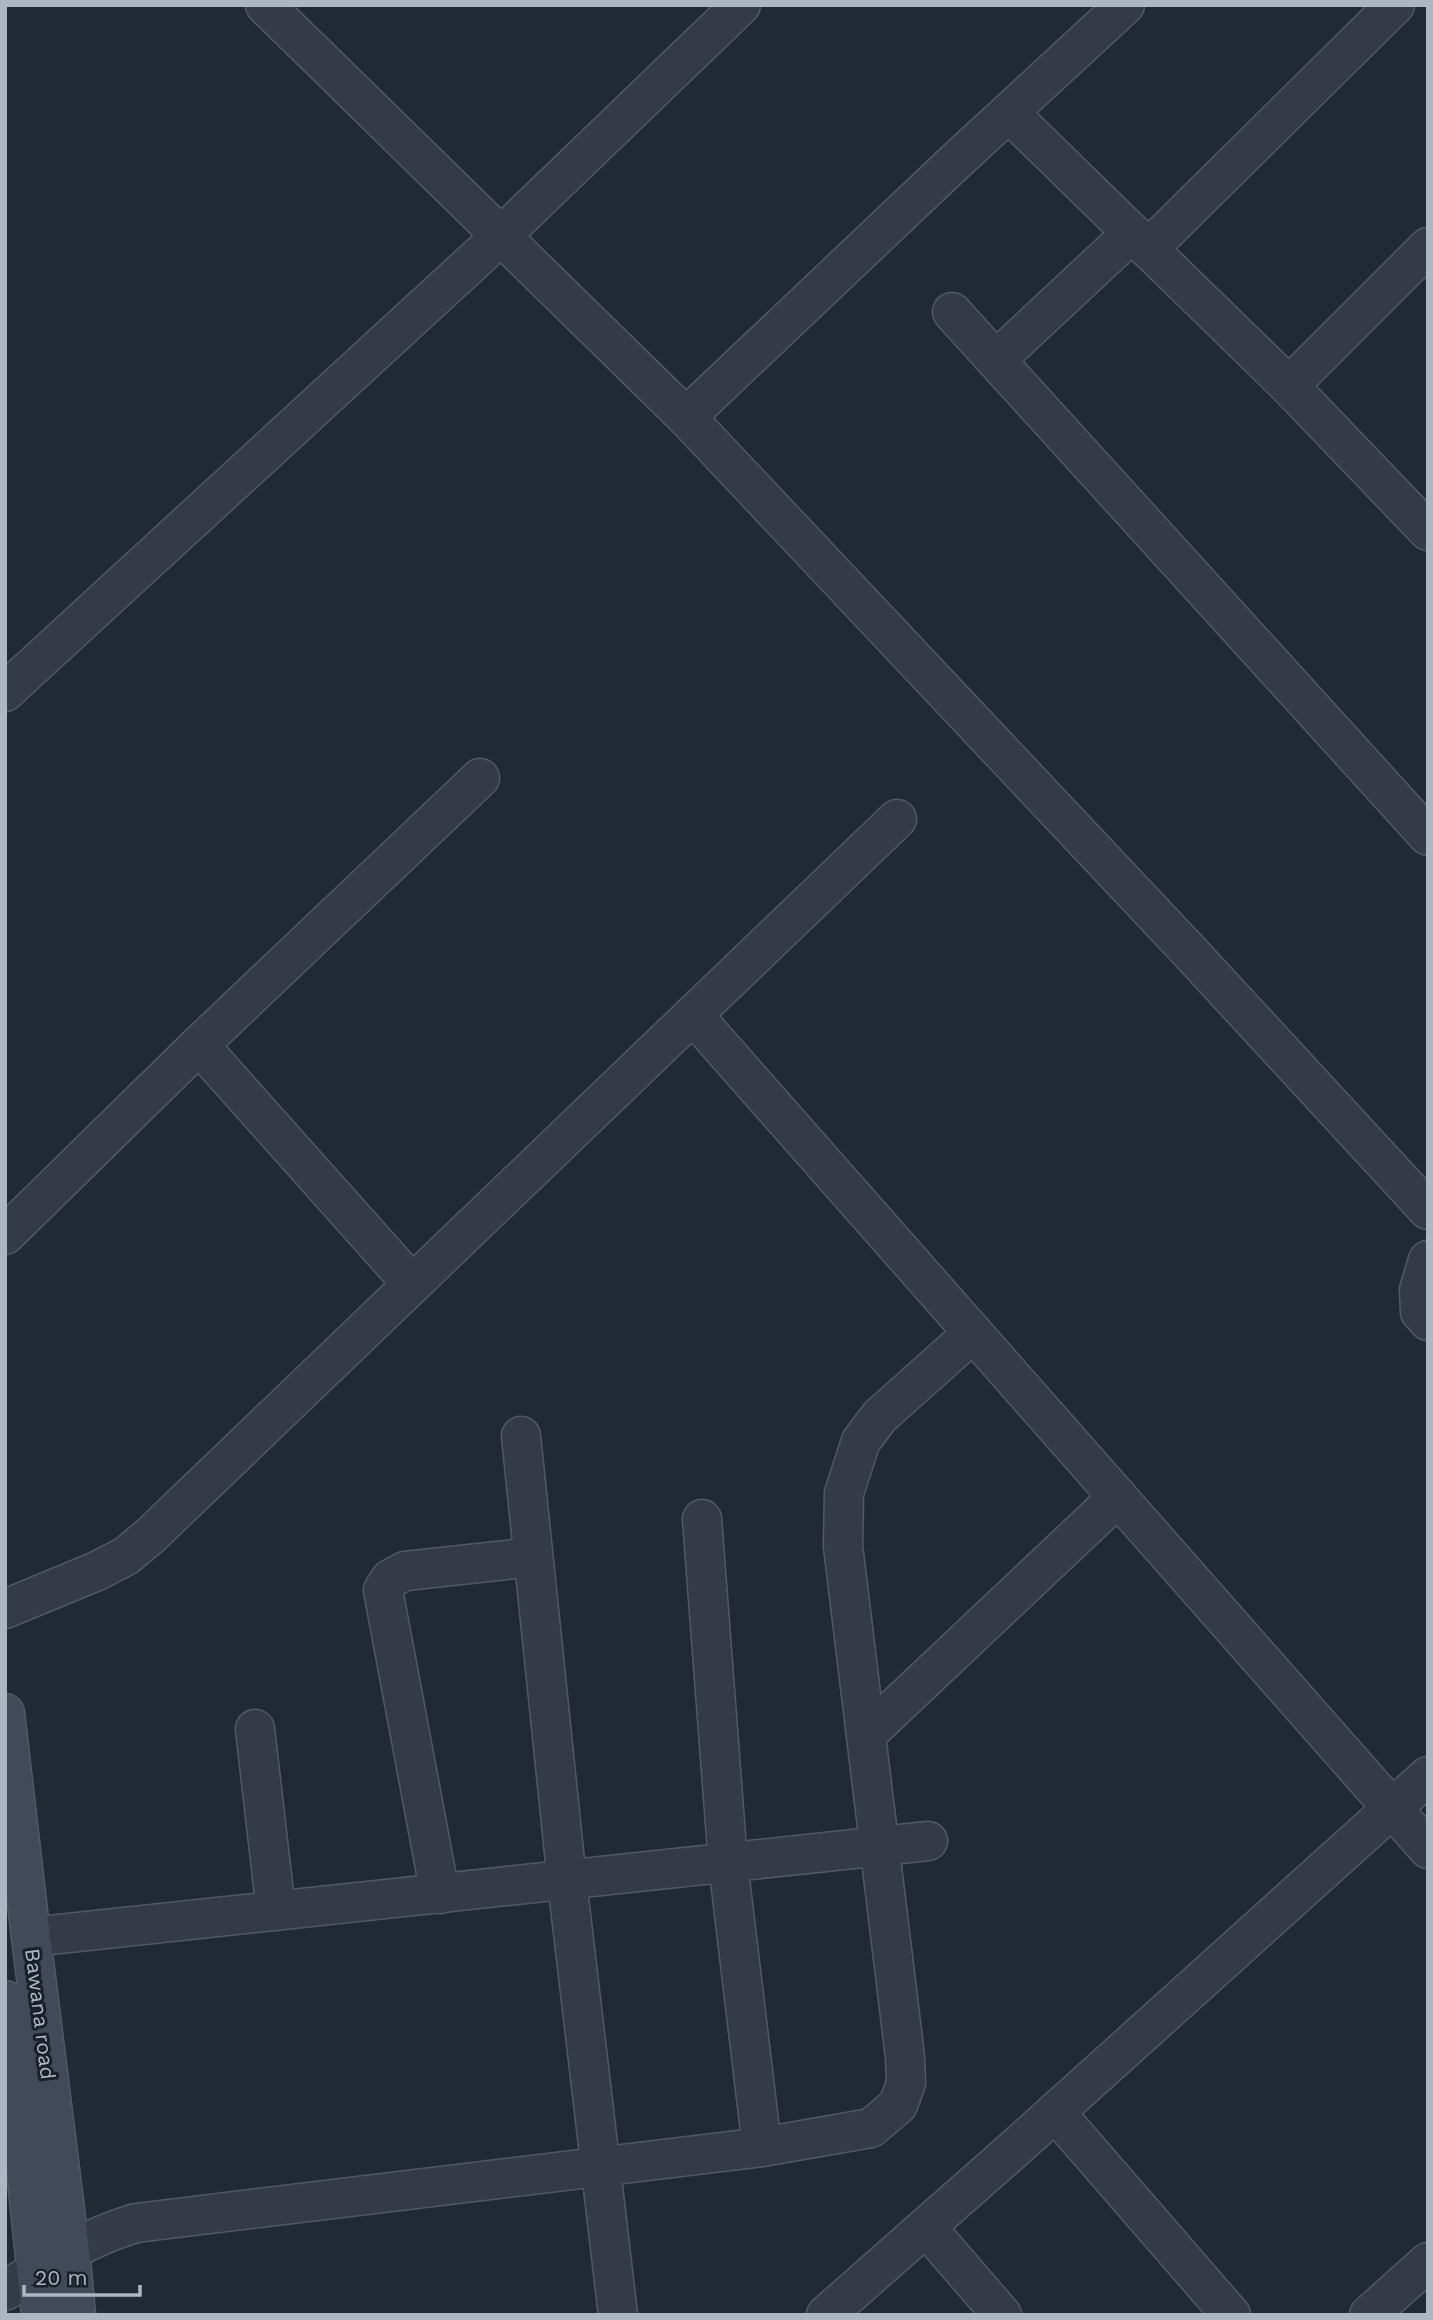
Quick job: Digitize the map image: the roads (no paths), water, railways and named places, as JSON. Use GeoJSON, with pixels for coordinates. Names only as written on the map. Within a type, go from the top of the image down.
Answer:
{"type":"FeatureCollection","features":[{"type":"Feature","properties":{"kind":"street"},"geometry":{"type":"LineString","coordinates":[[5,692],[501,236],[741,5]]}},
{"type":"Feature","properties":{"kind":"street"},"geometry":{"type":"LineString","coordinates":[[686,417],[1125,5]]}},
{"type":"Feature","properties":{"kind":"street"},"geometry":{"type":"LineString","coordinates":[[996,360],[1140,241],[1395,5]]}},
{"type":"Feature","properties":{"kind":"street"},"geometry":{"type":"LineString","coordinates":[[285,12],[501,236],[686,417],[1189,951],[1428,1210]]}},
{"type":"Feature","properties":{"kind":"street"},"geometry":{"type":"LineString","coordinates":[[1009,113],[1289,386],[1428,531]]}},
{"type":"Feature","properties":{"kind":"street"},"geometry":{"type":"LineString","coordinates":[[1289,386],[1428,247]]}},
{"type":"Feature","properties":{"kind":"street"},"geometry":{"type":"LineString","coordinates":[[952,312],[1428,836]]}},
{"type":"Feature","properties":{"kind":"street"},"geometry":{"type":"LineString","coordinates":[[5,1234],[480,778]]}},
{"type":"Feature","properties":{"kind":"street"},"geometry":{"type":"LineString","coordinates":[[5,1609],[97,1571],[126,1556],[161,1526],[897,818]]}},
{"type":"Feature","properties":{"kind":"street"},"geometry":{"type":"LineString","coordinates":[[693,1015],[1428,1849]]}},
{"type":"Feature","properties":{"kind":"street"},"geometry":{"type":"LineString","coordinates":[[200,1045],[412,1284]]}},
{"type":"Feature","properties":{"kind":"street"},"geometry":{"type":"LineString","coordinates":[[1428,1260],[1419,1290],[1420,1312],[1428,1321]]}},
{"type":"Feature","properties":{"kind":"street"},"geometry":{"type":"LineString","coordinates":[[5,2291],[70,2250],[110,2231],[136,2223],[762,2147],[871,2128],[898,2105],[906,2083],[843,1546],[844,1493],[861,1441],[880,1416],[973,1333]]}},
{"type":"Feature","properties":{"kind":"street"},"geometry":{"type":"LineString","coordinates":[[521,1436],[567,1881],[618,2315]]}},
{"type":"Feature","properties":{"kind":"street"},"geometry":{"type":"LineString","coordinates":[[867,1734],[1118,1497]]}},
{"type":"Feature","properties":{"kind":"street"},"geometry":{"type":"LineString","coordinates":[[702,1519],[728,1863],[762,2147]]}},
{"type":"Feature","properties":{"kind":"street"},"geometry":{"type":"LineString","coordinates":[[440,1894],[383,1590],[390,1579],[405,1571],[533,1558]]}},
{"type":"Feature","properties":{"kind":"street","name":"Bawana road"},"geometry":{"type":"LineString","coordinates":[[5,1713],[31,1937],[21,2051],[41,2315]]}},
{"type":"Feature","properties":{"kind":"street"},"geometry":{"type":"LineString","coordinates":[[255,1729],[276,1911]]}},
{"type":"Feature","properties":{"kind":"street"},"geometry":{"type":"LineString","coordinates":[[826,2315],[1428,1776]]}},
{"type":"Feature","properties":{"kind":"street"},"geometry":{"type":"LineString","coordinates":[[31,1937],[928,1841]]}},
{"type":"Feature","properties":{"kind":"street","name":"Bawana road"},"geometry":{"type":"LineString","coordinates":[[5,2000],[21,2051],[70,2250],[76,2315]]}},
{"type":"Feature","properties":{"kind":"street"},"geometry":{"type":"LineString","coordinates":[[1055,2112],[1231,2315]]}},
{"type":"Feature","properties":{"kind":"street"},"geometry":{"type":"LineString","coordinates":[[926,2227],[1002,2315]]}},
{"type":"Feature","properties":{"kind":"street"},"geometry":{"type":"LineString","coordinates":[[1369,2315],[1428,2262]]}}]}
